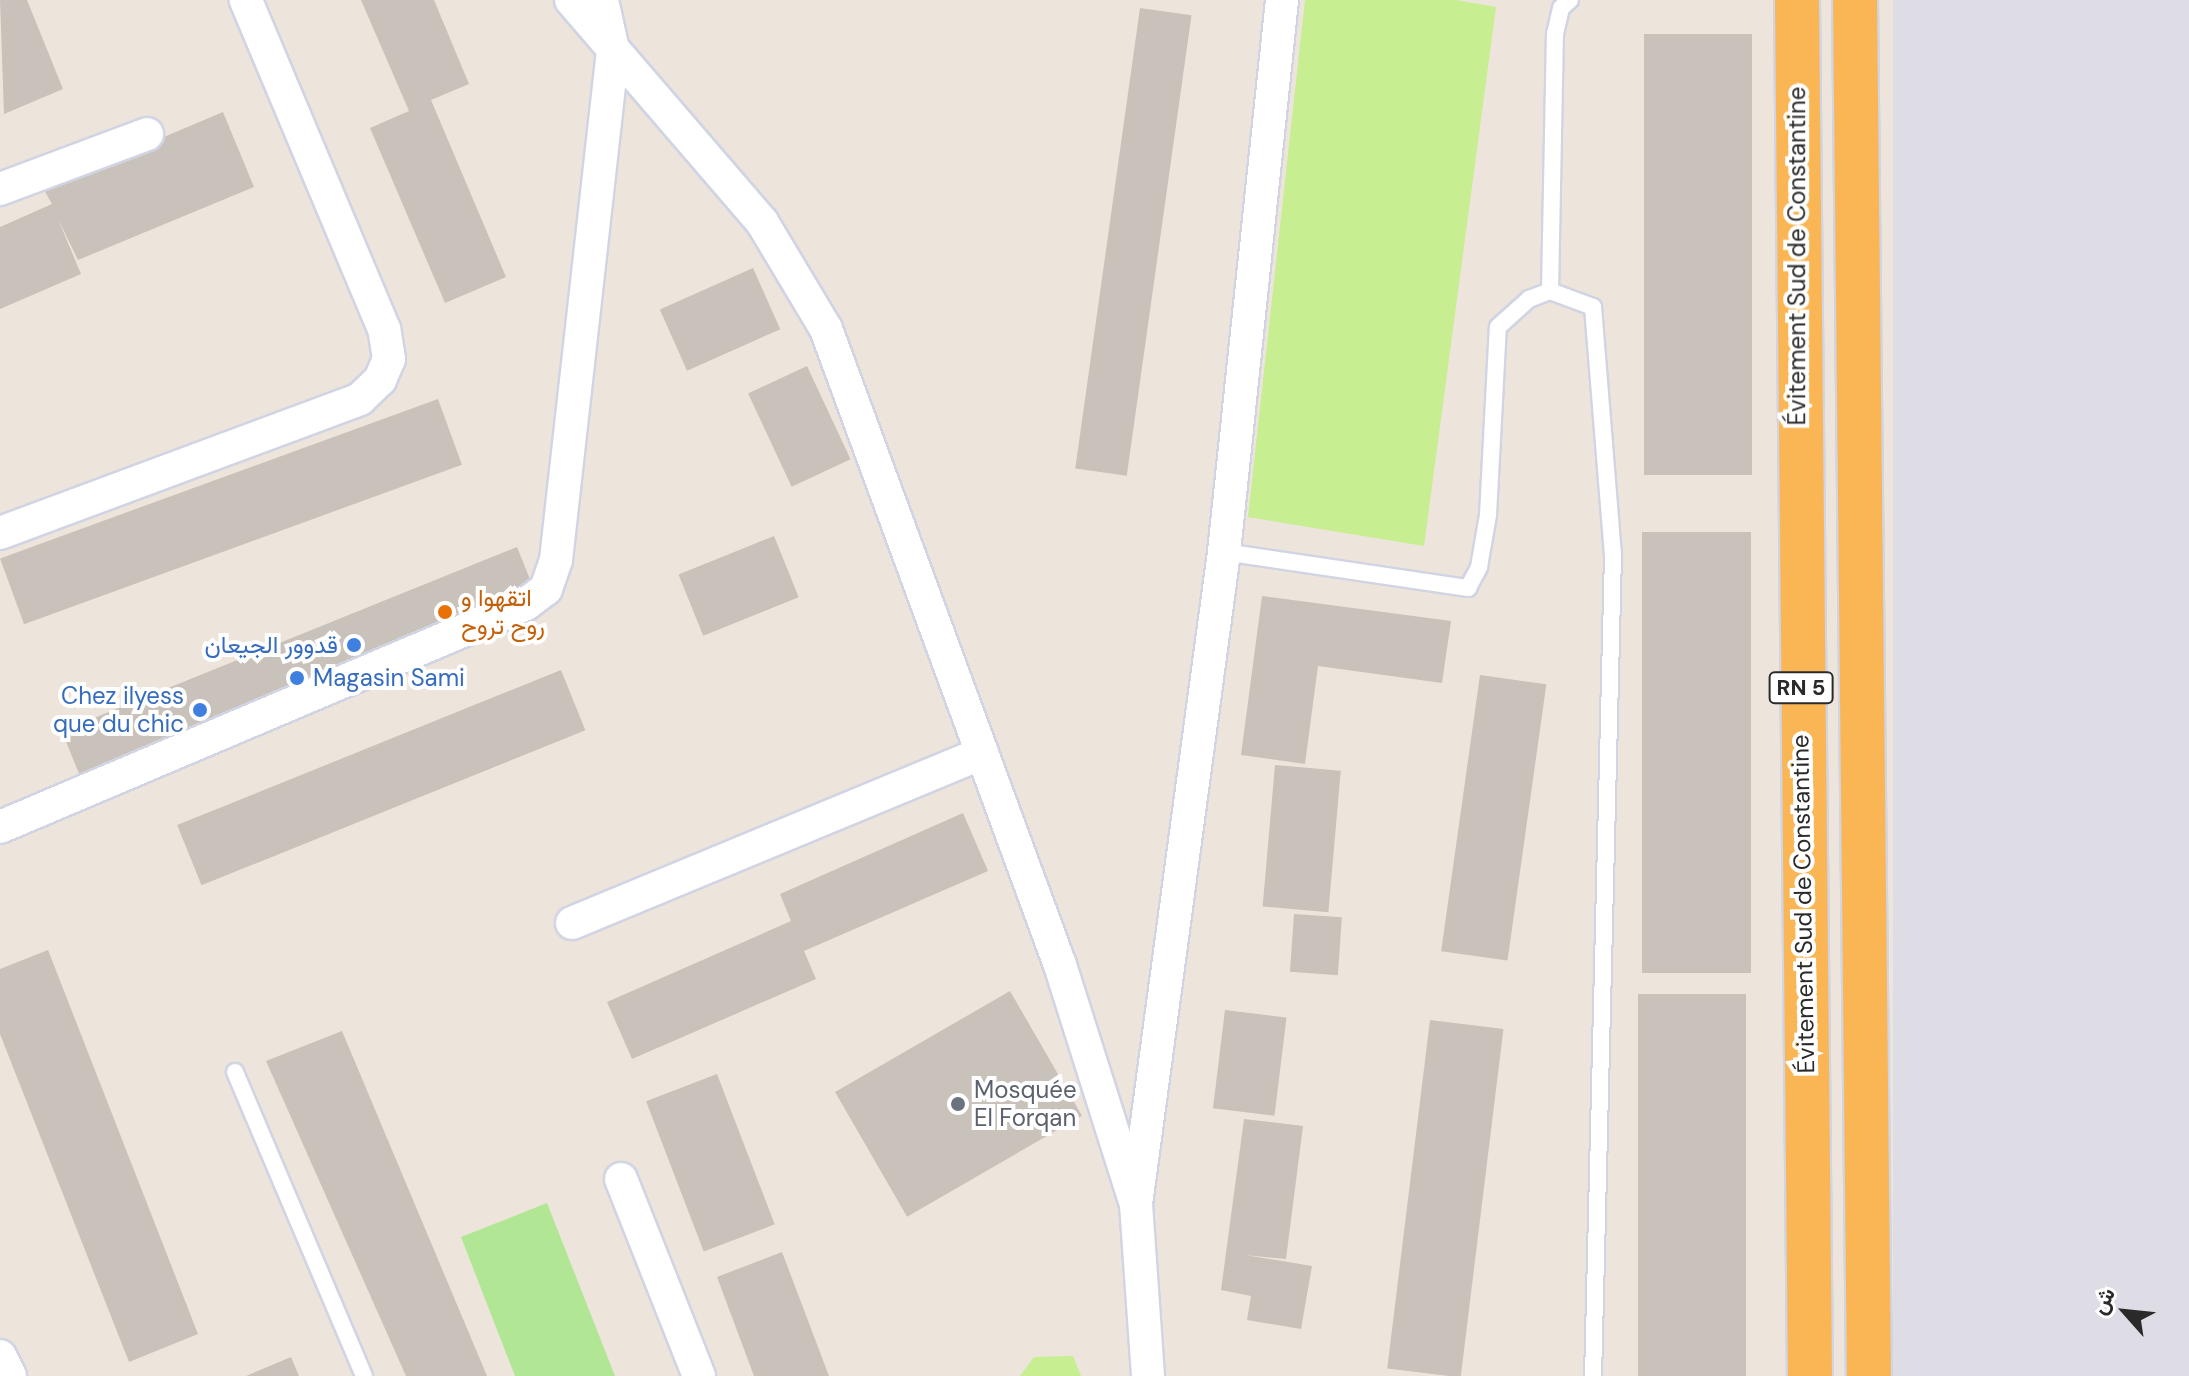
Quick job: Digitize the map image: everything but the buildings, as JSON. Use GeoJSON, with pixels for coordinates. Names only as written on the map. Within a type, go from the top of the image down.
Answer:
{"type":"FeatureCollection","features":[{"type":"Feature","properties":{"kind":"highway","name":"Évitement Sud de Constantine"},"geometry":{"type":"LineString","coordinates":[[1797,0],[1810,1376]]}},
{"type":"Feature","properties":{"kind":"highway","name":"RN 5"},"geometry":{"type":"LineString","coordinates":[[1855,0],[1869,1376]]}},
{"type":"Feature","properties":{"kind":"street"},"geometry":{"type":"LineString","coordinates":[[0,533],[360,399],[380,380],[389,359],[384,329],[246,0]]}},
{"type":"Feature","properties":{"kind":"street"},"geometry":{"type":"LineString","coordinates":[[571,0],[762,222],[826,329],[1065,980],[1136,1204]]}},
{"type":"Feature","properties":{"kind":"street"},"geometry":{"type":"LineString","coordinates":[[0,827],[526,604],[546,589],[556,560],[613,50],[602,0]]}},
{"type":"Feature","properties":{"kind":"street"},"geometry":{"type":"LineString","coordinates":[[1149,1368],[1136,1204],[1224,552],[1282,0]]}},
{"type":"Feature","properties":{"kind":"street"},"geometry":{"type":"LineString","coordinates":[[0,189],[147,134]]}},
{"type":"Feature","properties":{"kind":"street"},"geometry":{"type":"LineString","coordinates":[[572,923],[982,753]]}},
{"type":"Feature","properties":{"kind":"street"},"geometry":{"type":"LineString","coordinates":[[621,1179],[699,1376]]}},
{"type":"Feature","properties":{"kind":"street"},"geometry":{"type":"LineString","coordinates":[[0,1356],[10,1376]]}},
{"type":"Feature","properties":{"kind":"lane"},"geometry":{"type":"LineString","coordinates":[[1550,291],[1555,34],[1561,8],[1570,0]]}},
{"type":"Feature","properties":{"kind":"lane"},"geometry":{"type":"LineString","coordinates":[[1224,552],[1468,588],[1479,567],[1488,515],[1498,327],[1529,299],[1550,291],[1593,307],[1613,554],[1593,1376]]}},
{"type":"Feature","properties":{"kind":"lane"},"geometry":{"type":"LineString","coordinates":[[235,1072],[364,1376]]}},
{"type":"Feature","properties":{"kind":"shaded area"},"geometry":{"type":"Polygon","coordinates":[[[1893,0],[2189,0],[2189,1376],[1893,1376],[1893,0]]]}},
{"type":"Feature","properties":{"kind":"green space"},"geometry":{"type":"Polygon","coordinates":[[[1305,0],[1456,0],[1496,7],[1424,546],[1248,517],[1305,0]]]}},
{"type":"Feature","properties":{"kind":"green space"},"geometry":{"type":"Polygon","coordinates":[[[547,1203],[615,1376],[515,1376],[461,1237],[547,1203]]]}},
{"type":"Feature","properties":{"kind":"green space"},"geometry":{"type":"Polygon","coordinates":[[[1073,1356],[1081,1376],[1020,1376],[1034,1357],[1073,1356]]]}},
{"type":"Feature","properties":{"kind":"place","name":"اتقهوا و روح تروح"},"geometry":{"type":"Point","coordinates":[445,612]}},
{"type":"Feature","properties":{"kind":"place","name":"قدوور الجيعان"},"geometry":{"type":"Point","coordinates":[354,645]}},
{"type":"Feature","properties":{"kind":"place","name":"Magasin Sami"},"geometry":{"type":"Point","coordinates":[297,678]}},
{"type":"Feature","properties":{"kind":"place","name":"Chez ilyess que du chic"},"geometry":{"type":"Point","coordinates":[200,710]}},
{"type":"Feature","properties":{"kind":"place","name":"Mosquée El Forqan"},"geometry":{"type":"Point","coordinates":[958,1104]}}]}
